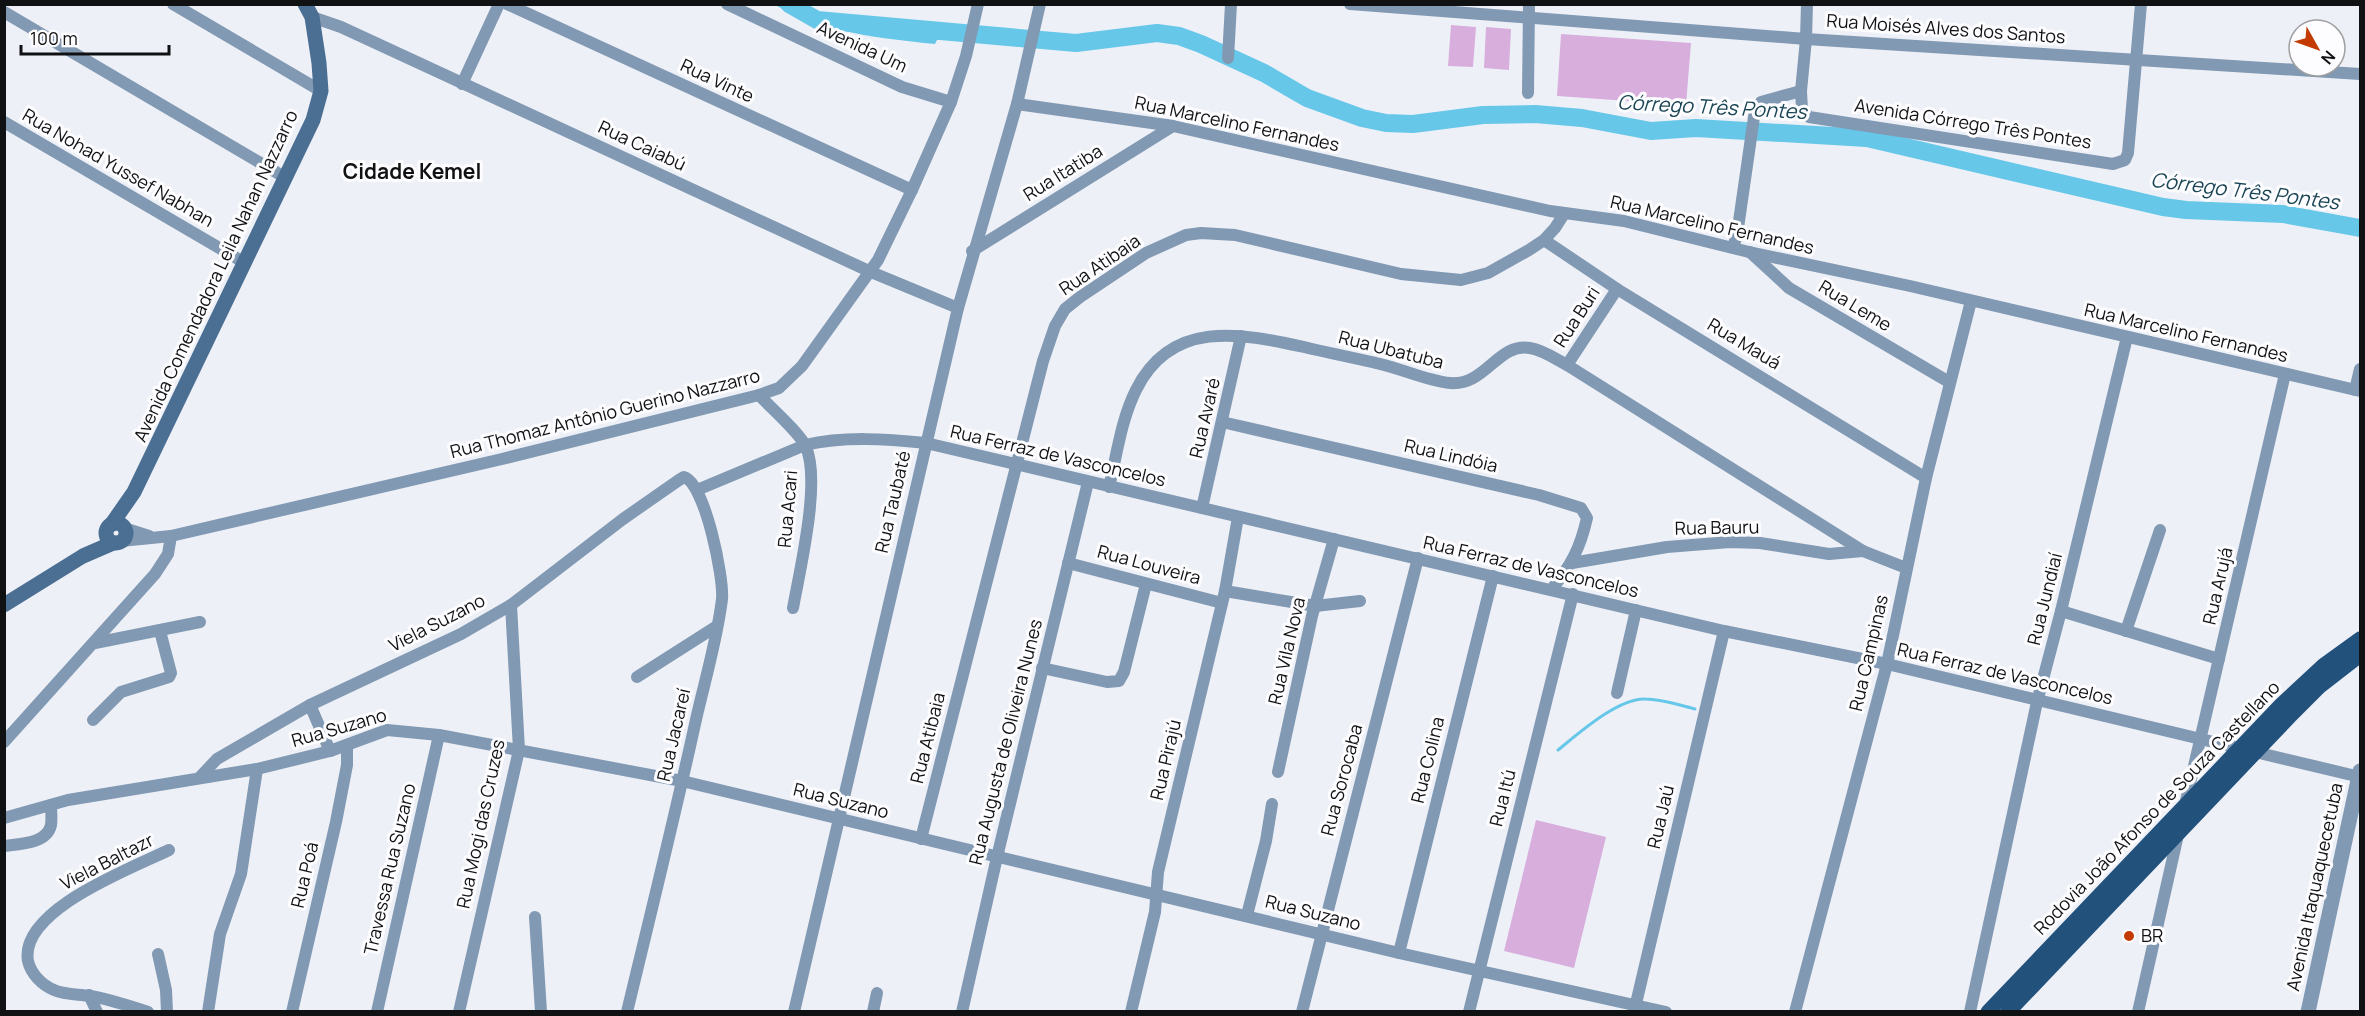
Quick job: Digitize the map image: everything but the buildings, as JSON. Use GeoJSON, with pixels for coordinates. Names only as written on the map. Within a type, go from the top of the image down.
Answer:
{"type":"FeatureCollection","features":[{"type":"Feature","properties":{"kind":"main road","name":"Avenida Comendadora Leila Nahan Nazzarro"},"geometry":{"type":"LineString","coordinates":[[4,605],[83,556],[116,532],[309,131],[321,91],[309,11]]}},
{"type":"Feature","properties":{"kind":"main road","name":"Rodovia João Afonso de Souza Castellano"},"geometry":{"type":"LineString","coordinates":[[1988,1011],[2309,678],[2361,639]]}},
{"type":"Feature","properties":{"kind":"main road","name":"Rodovia João Afonso de Souza Castellano"},"geometry":{"type":"LineString","coordinates":[[2008,1011],[2320,686],[2361,655]]}},
{"type":"Feature","properties":{"kind":"street"},"geometry":{"type":"LineString","coordinates":[[173,4],[321,91]]}},
{"type":"Feature","properties":{"kind":"street"},"geometry":{"type":"LineString","coordinates":[[462,84],[499,4]]}},
{"type":"Feature","properties":{"kind":"street","name":"Rua Vinte"},"geometry":{"type":"LineString","coordinates":[[507,4],[912,190]]}},
{"type":"Feature","properties":{"kind":"street","name":"Avenida Um"},"geometry":{"type":"LineString","coordinates":[[727,4],[902,87],[951,102]]}},
{"type":"Feature","properties":{"kind":"street","name":"Rua Thomaz Antônio Guerino Nazzarro"},"geometry":{"type":"LineString","coordinates":[[116,532],[153,537],[171,536],[502,459],[759,395],[779,388],[795,372],[871,272],[912,190],[951,102],[966,56],[978,4]]}},
{"type":"Feature","properties":{"kind":"street","name":"Rua Taubaté"},"geometry":{"type":"LineString","coordinates":[[794,1011],[958,308],[972,251],[1017,104],[1040,4]]}},
{"type":"Feature","properties":{"kind":"street"},"geometry":{"type":"LineString","coordinates":[[1228,58],[1231,4]]}},
{"type":"Feature","properties":{"kind":"street","name":"Rua Moisés Alves dos Santos"},"geometry":{"type":"LineString","coordinates":[[1350,4],[1806,39],[2361,74]]}},
{"type":"Feature","properties":{"kind":"street"},"geometry":{"type":"LineString","coordinates":[[1528,93],[1529,4]]}},
{"type":"Feature","properties":{"kind":"street"},"geometry":{"type":"LineString","coordinates":[[1733,247],[1755,110],[1761,102],[1800,91],[1806,39],[1807,4]]}},
{"type":"Feature","properties":{"kind":"street"},"geometry":{"type":"LineString","coordinates":[[2136,59],[2141,4]]}},
{"type":"Feature","properties":{"kind":"street","name":"Rua Caiabú"},"geometry":{"type":"LineString","coordinates":[[309,11],[871,272],[958,308]]}},
{"type":"Feature","properties":{"kind":"street"},"geometry":{"type":"LineString","coordinates":[[4,12],[286,178]]}},
{"type":"Feature","properties":{"kind":"street","name":"Avenida Córrego Três Pontes"},"geometry":{"type":"LineString","coordinates":[[1800,91],[1802,109],[1809,117],[2113,164],[2125,160],[2128,153],[2136,59]]}},
{"type":"Feature","properties":{"kind":"street","name":"Rua Marcelino Fernandes"},"geometry":{"type":"LineString","coordinates":[[1017,104],[1173,126],[1564,214],[1624,220],[1749,252],[2358,391]]}},
{"type":"Feature","properties":{"kind":"street","name":"Rua Nohad Yussef Nabhan"},"geometry":{"type":"LineString","coordinates":[[4,122],[245,263]]}},
{"type":"Feature","properties":{"kind":"street","name":"Rua Itatiba"},"geometry":{"type":"LineString","coordinates":[[972,251],[1173,126]]}},
{"type":"Feature","properties":{"kind":"street","name":"Rua Atibaia"},"geometry":{"type":"LineString","coordinates":[[921,839],[1015,465],[1052,335],[1065,309],[1146,253],[1186,235],[1201,233],[1235,235],[1401,274],[1461,280],[1488,273],[1544,240],[1564,214]]}},
{"type":"Feature","properties":{"kind":"street","name":"Rua Mauá"},"geometry":{"type":"LineString","coordinates":[[1544,240],[1617,289],[1926,478]]}},
{"type":"Feature","properties":{"kind":"street","name":"Rua Leme"},"geometry":{"type":"LineString","coordinates":[[1749,252],[1789,288],[1949,382]]}},
{"type":"Feature","properties":{"kind":"street","name":"Rua Buri"},"geometry":{"type":"LineString","coordinates":[[1567,365],[1617,289]]}},
{"type":"Feature","properties":{"kind":"street","name":"Rua Campinas"},"geometry":{"type":"LineString","coordinates":[[1795,1011],[1887,664],[1926,478],[1971,301]]}},
{"type":"Feature","properties":{"kind":"street","name":"Rua Ubatuba"},"geometry":{"type":"LineString","coordinates":[[1109,487],[1125,417],[1136,389],[1158,357],[1171,348],[1206,335],[1258,337],[1381,364],[1450,383],[1464,383],[1475,378],[1505,353],[1517,347],[1531,348],[1567,365],[1863,551],[1906,568]]}},
{"type":"Feature","properties":{"kind":"street","name":"Rua Avaré"},"geometry":{"type":"LineString","coordinates":[[1202,508],[1241,336]]}},
{"type":"Feature","properties":{"kind":"street","name":"Rua Jundiaí"},"geometry":{"type":"LineString","coordinates":[[1970,1011],[2037,702],[2127,337]]}},
{"type":"Feature","properties":{"kind":"street"},"geometry":{"type":"LineString","coordinates":[[2358,391],[2361,369]]}},
{"type":"Feature","properties":{"kind":"street","name":"Rua Arujá"},"geometry":{"type":"LineString","coordinates":[[2185,805],[2285,374]]}},
{"type":"Feature","properties":{"kind":"street","name":"Rua Acari"},"geometry":{"type":"LineString","coordinates":[[759,395],[805,445],[810,460],[808,514],[793,608]]}},
{"type":"Feature","properties":{"kind":"street","name":"Rua Lindóia"},"geometry":{"type":"LineString","coordinates":[[1222,422],[1539,495],[1581,508],[1587,518],[1572,563],[1552,589]]}},
{"type":"Feature","properties":{"kind":"street","name":"Rua Ferraz de Vasconcelos"},"geometry":{"type":"LineString","coordinates":[[697,490],[805,445],[820,441],[926,443],[1724,631],[1887,664],[2037,702],[2360,775]]}},
{"type":"Feature","properties":{"kind":"street","name":"Viela Suzano"},"geometry":{"type":"LineString","coordinates":[[200,777],[217,759],[310,705],[460,634],[512,605],[623,519],[684,477],[689,479],[697,490]]}},
{"type":"Feature","properties":{"kind":"street","name":"Rua Augusta de Oliveira Nunes"},"geometry":{"type":"LineString","coordinates":[[962,1011],[1088,482]]}},
{"type":"Feature","properties":{"kind":"street","name":"Rua Jacareí"},"geometry":{"type":"LineString","coordinates":[[627,1011],[682,781],[722,597],[718,551],[697,490]]}},
{"type":"Feature","properties":{"kind":"street","name":"Rua Pirajú"},"geometry":{"type":"LineString","coordinates":[[1131,1011],[1155,912],[1158,872],[1223,597],[1238,517]]}},
{"type":"Feature","properties":{"kind":"street"},"geometry":{"type":"LineString","coordinates":[[2126,631],[2160,530]]}},
{"type":"Feature","properties":{"kind":"street"},"geometry":{"type":"LineString","coordinates":[[4,742],[95,643],[163,564],[168,554],[171,536]]}},
{"type":"Feature","properties":{"kind":"street","name":"Rua Vila Nova"},"geometry":{"type":"LineString","coordinates":[[1278,771],[1334,539]]}},
{"type":"Feature","properties":{"kind":"street","name":"Rua Bauru"},"geometry":{"type":"LineString","coordinates":[[1572,563],[1667,547],[1730,542],[1760,543],[1829,554],[1863,551]]}},
{"type":"Feature","properties":{"kind":"street","name":"Rua Sorocaba"},"geometry":{"type":"LineString","coordinates":[[1302,1011],[1418,558]]}},
{"type":"Feature","properties":{"kind":"street","name":"Rua Louveira"},"geometry":{"type":"LineString","coordinates":[[1068,563],[1146,584],[1223,597],[1316,606],[1360,600]]}},
{"type":"Feature","properties":{"kind":"street","name":"Rua Colina"},"geometry":{"type":"LineString","coordinates":[[1399,953],[1492,576]]}},
{"type":"Feature","properties":{"kind":"street"},"geometry":{"type":"LineString","coordinates":[[1042,668],[1107,682],[1119,681],[1124,672],[1146,584]]}},
{"type":"Feature","properties":{"kind":"street","name":"Rua Itú"},"geometry":{"type":"LineString","coordinates":[[1469,1011],[1573,594]]}},
{"type":"Feature","properties":{"kind":"street","name":"Rua Mogi das Cruzes"},"geometry":{"type":"LineString","coordinates":[[459,1011],[519,750],[512,605]]}},
{"type":"Feature","properties":{"kind":"street"},"geometry":{"type":"LineString","coordinates":[[1617,693],[1636,610]]}},
{"type":"Feature","properties":{"kind":"street"},"geometry":{"type":"LineString","coordinates":[[2061,611],[2219,659]]}},
{"type":"Feature","properties":{"kind":"street"},"geometry":{"type":"LineString","coordinates":[[95,643],[200,622]]}},
{"type":"Feature","properties":{"kind":"street"},"geometry":{"type":"LineString","coordinates":[[637,676],[717,626]]}},
{"type":"Feature","properties":{"kind":"street"},"geometry":{"type":"LineString","coordinates":[[93,720],[121,692],[169,677],[171,673],[160,631]]}},
{"type":"Feature","properties":{"kind":"street","name":"Rua Jaú"},"geometry":{"type":"LineString","coordinates":[[1635,1008],[1724,631]]}},
{"type":"Feature","properties":{"kind":"street"},"geometry":{"type":"LineString","coordinates":[[310,705],[330,751]]}},
{"type":"Feature","properties":{"kind":"street","name":"Rua Suzano"},"geometry":{"type":"LineString","coordinates":[[4,818],[51,805],[200,777],[256,769],[330,751],[387,730],[439,735],[682,781],[1399,953],[1635,1008],[1666,1011]]}},
{"type":"Feature","properties":{"kind":"street","name":"Travessa Rua Suzano"},"geometry":{"type":"LineString","coordinates":[[377,1011],[439,735]]}},
{"type":"Feature","properties":{"kind":"street","name":"Rua Poá"},"geometry":{"type":"LineString","coordinates":[[292,1011],[336,822],[347,765],[346,745]]}},
{"type":"Feature","properties":{"kind":"street"},"geometry":{"type":"LineString","coordinates":[[208,1011],[220,934],[241,874],[256,769]]}},
{"type":"Feature","properties":{"kind":"street","name":"Avenida Itaquaquecetuba"},"geometry":{"type":"LineString","coordinates":[[2308,1011],[2360,775]]}},
{"type":"Feature","properties":{"kind":"street"},"geometry":{"type":"LineString","coordinates":[[1247,915],[1266,841],[1272,804]]}},
{"type":"Feature","properties":{"kind":"street"},"geometry":{"type":"LineString","coordinates":[[4,846],[37,841],[43,837],[51,825],[51,805]]}},
{"type":"Feature","properties":{"kind":"street"},"geometry":{"type":"LineString","coordinates":[[2138,1011],[2178,835]]}},
{"type":"Feature","properties":{"kind":"street","name":"Viela Baltazr"},"geometry":{"type":"LineString","coordinates":[[148,1011],[89,995],[73,995],[54,990],[40,982],[29,966],[27,955],[30,941],[42,923],[56,909],[80,894],[169,850]]}},
{"type":"Feature","properties":{"kind":"street"},"geometry":{"type":"LineString","coordinates":[[535,917],[541,1011]]}},
{"type":"Feature","properties":{"kind":"street"},"geometry":{"type":"LineString","coordinates":[[158,954],[166,990],[167,1011]]}},
{"type":"Feature","properties":{"kind":"street"},"geometry":{"type":"LineString","coordinates":[[873,1011],[877,993]]}},
{"type":"Feature","properties":{"kind":"street"},"geometry":{"type":"LineString","coordinates":[[89,995],[97,1011]]}},
{"type":"Feature","properties":{"kind":"shaded area"},"geometry":{"type":"Polygon","coordinates":[[[1451,25],[1476,27],[1473,67],[1448,66],[1451,25]]]}},
{"type":"Feature","properties":{"kind":"shaded area"},"geometry":{"type":"Polygon","coordinates":[[[1486,27],[1511,29],[1509,70],[1484,68],[1486,27]]]}},
{"type":"Feature","properties":{"kind":"shaded area"},"geometry":{"type":"Polygon","coordinates":[[[1561,34],[1691,43],[1686,105],[1557,96],[1561,34]]]}},
{"type":"Feature","properties":{"kind":"shaded area"},"geometry":{"type":"Polygon","coordinates":[[[1536,820],[1606,837],[1574,968],[1504,951],[1536,820]]]}},
{"type":"Feature","properties":{"kind":"water"},"geometry":{"type":"Polygon","coordinates":[[[775,5],[783,5],[804,17],[859,30],[940,34],[935,44],[853,33],[814,22],[775,5]]]}},
{"type":"Feature","properties":{"kind":"waterway","name":"Córrego Três Pontes"},"geometry":{"type":"LineString","coordinates":[[789,4],[817,20],[1076,43],[1157,33],[1179,36],[1264,73],[1307,98],[1362,118],[1386,123],[1413,124],[1483,115],[1535,114],[1582,118],[1651,131],[1696,128],[1867,138],[2163,207],[2283,214],[2360,228]]}},
{"type":"Feature","properties":{"kind":"waterway"},"geometry":{"type":"LineString","coordinates":[[1558,750],[1611,710],[1634,700],[1657,700],[1695,709]]}},
{"type":"Feature","properties":{"kind":"place","name":"BR"},"geometry":{"type":"Point","coordinates":[2129,936]}},
{"type":"Feature","properties":{"kind":"district","name":"Cidade Kemel"},"geometry":{"type":"Point","coordinates":[412,172]}}]}
